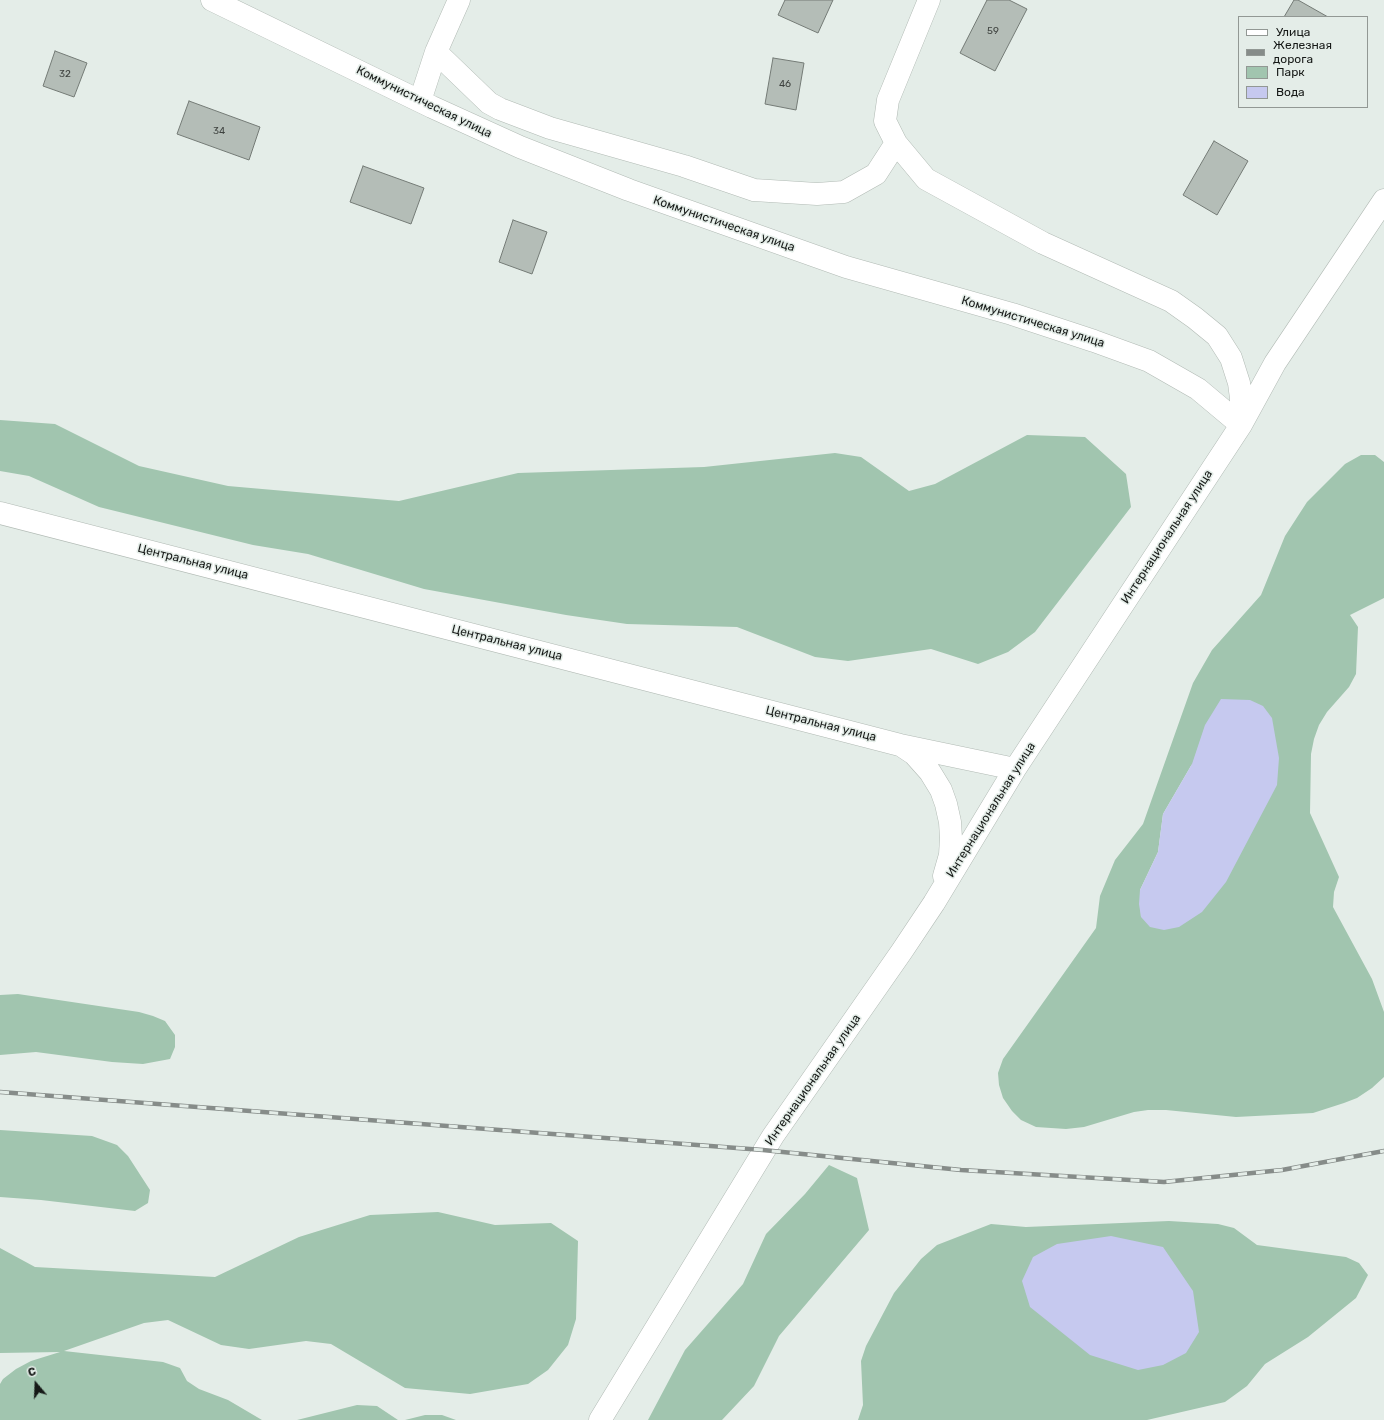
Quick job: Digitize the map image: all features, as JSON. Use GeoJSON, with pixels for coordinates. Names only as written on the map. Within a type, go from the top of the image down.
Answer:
{"type":"FeatureCollection","features":[{"type":"Feature","properties":{"kind":"street","name":"Коммунистическая улица"},"geometry":{"type":"LineString","coordinates":[[212,0],[520,147],[637,193],[846,267],[1012,314],[1149,361],[1198,389],[1240,425]]}},
{"type":"Feature","properties":{"kind":"street"},"geometry":{"type":"LineString","coordinates":[[420,100],[436,52],[459,0]]}},
{"type":"Feature","properties":{"kind":"street"},"geometry":{"type":"LineString","coordinates":[[929,0],[888,100],[885,121],[896,143],[926,179],[1043,243],[1171,301],[1217,336],[1231,358],[1239,383],[1241,398],[1240,425]]}},
{"type":"Feature","properties":{"kind":"street"},"geometry":{"type":"LineString","coordinates":[[436,52],[489,103],[500,109],[550,128],[684,166],[754,190],[817,194],[844,192],[876,174],[896,143]]}},
{"type":"Feature","properties":{"kind":"street","name":"Интернациональная улица"},"geometry":{"type":"LineString","coordinates":[[600,1420],[770,1141],[934,903],[1015,769],[1240,425],[1275,363],[1384,200]]}},
{"type":"Feature","properties":{"kind":"street","name":"Центральная улица"},"geometry":{"type":"LineString","coordinates":[[0,513],[900,745],[1015,769]]}},
{"type":"Feature","properties":{"kind":"street"},"geometry":{"type":"LineString","coordinates":[[900,745],[914,754],[930,772],[941,790],[950,822],[950,855],[934,903]]}},
{"type":"Feature","properties":{"kind":"green space"},"geometry":{"type":"Polygon","coordinates":[[[0,420],[55,424],[139,466],[228,486],[399,501],[518,473],[704,467],[835,453],[861,457],[909,491],[935,484],[1027,435],[1085,437],[1126,474],[1131,507],[1035,632],[1008,652],[978,664],[931,649],[848,661],[815,657],[737,627],[627,624],[566,615],[424,589],[308,554],[253,545],[99,507],[29,476],[0,471],[0,420]]]}},
{"type":"Feature","properties":{"kind":"green space"},"geometry":{"type":"Polygon","coordinates":[[[1361,455],[1375,455],[1384,462],[1384,598],[1350,615],[1358,627],[1356,674],[1349,687],[1327,712],[1319,725],[1314,739],[1311,754],[1310,813],[1339,877],[1334,892],[1333,907],[1372,979],[1384,1012],[1384,1077],[1372,1088],[1357,1098],[1313,1113],[1236,1117],[1166,1110],[1148,1110],[1134,1112],[1084,1127],[1066,1129],[1036,1127],[1021,1120],[1012,1111],[1003,1098],[999,1085],[998,1073],[1003,1059],[1096,928],[1100,896],[1115,860],[1143,824],[1193,683],[1212,650],[1261,595],[1285,536],[1307,502],[1345,464],[1361,455]],[[1192,764],[1163,814],[1158,852],[1140,890],[1141,917],[1192,764]]]}},
{"type":"Feature","properties":{"kind":"green space"},"geometry":{"type":"Polygon","coordinates":[[[18,994],[139,1012],[153,1016],[165,1021],[175,1035],[175,1047],[170,1059],[143,1064],[112,1062],[36,1052],[0,1055],[0,995],[18,994]]]}},
{"type":"Feature","properties":{"kind":"green space"},"geometry":{"type":"Polygon","coordinates":[[[0,1130],[92,1136],[117,1145],[128,1156],[150,1190],[148,1203],[135,1211],[41,1200],[0,1197],[0,1130]]]}},
{"type":"Feature","properties":{"kind":"green space"},"geometry":{"type":"Polygon","coordinates":[[[829,1165],[857,1178],[869,1230],[779,1336],[754,1386],[722,1420],[648,1420],[685,1350],[743,1284],[766,1234],[805,1194],[829,1165]]]}},
{"type":"Feature","properties":{"kind":"green space"},"geometry":{"type":"Polygon","coordinates":[[[438,1212],[495,1225],[551,1223],[578,1241],[576,1319],[568,1345],[548,1370],[528,1384],[470,1394],[405,1388],[331,1344],[306,1341],[249,1349],[221,1345],[168,1320],[144,1323],[64,1351],[163,1362],[180,1368],[187,1381],[199,1389],[228,1400],[262,1420],[0,1420],[0,1384],[3,1379],[16,1369],[31,1361],[60,1352],[0,1353],[0,1248],[35,1267],[215,1277],[299,1237],[370,1215],[438,1212]]]}},
{"type":"Feature","properties":{"kind":"green space"},"geometry":{"type":"Polygon","coordinates":[[[1169,1221],[1218,1224],[1234,1228],[1257,1245],[1346,1257],[1359,1263],[1368,1275],[1356,1298],[1308,1337],[1265,1364],[1247,1386],[1225,1402],[1147,1420],[858,1420],[863,1405],[861,1361],[866,1346],[894,1293],[921,1259],[937,1245],[991,1224],[1026,1227],[1169,1221]]]}},
{"type":"Feature","properties":{"kind":"green space"},"geometry":{"type":"Polygon","coordinates":[[[357,1405],[377,1406],[398,1420],[297,1420],[357,1405]]]}},
{"type":"Feature","properties":{"kind":"green space"},"geometry":{"type":"Polygon","coordinates":[[[425,1415],[442,1415],[456,1420],[405,1420],[425,1415]]]}},
{"type":"Feature","properties":{"kind":"water"},"geometry":{"type":"Polygon","coordinates":[[[1221,699],[1250,700],[1263,706],[1272,718],[1279,758],[1277,785],[1226,882],[1202,912],[1179,927],[1164,930],[1150,927],[1141,917],[1139,904],[1140,890],[1158,852],[1163,814],[1192,764],[1205,725],[1221,699]]]}},
{"type":"Feature","properties":{"kind":"water"},"geometry":{"type":"Polygon","coordinates":[[[1111,1236],[1163,1247],[1193,1291],[1199,1332],[1186,1353],[1163,1365],[1138,1370],[1090,1355],[1030,1307],[1022,1281],[1033,1257],[1057,1244],[1111,1236]]]}},
{"type":"Feature","properties":{"kind":"building"},"geometry":{"type":"Polygon","coordinates":[[[785,0],[833,0],[818,33],[778,15],[785,0]]]}},
{"type":"Feature","properties":{"kind":"building"},"geometry":{"type":"Polygon","coordinates":[[[987,0],[1009,0],[1027,9],[995,71],[960,53],[987,0]]]}},
{"type":"Feature","properties":{"kind":"building"},"geometry":{"type":"Polygon","coordinates":[[[1294,0],[1298,0],[1326,16],[1285,16],[1294,0]]]}},
{"type":"Feature","properties":{"kind":"building"},"geometry":{"type":"Polygon","coordinates":[[[55,51],[87,63],[74,97],[43,86],[55,51]]]}},
{"type":"Feature","properties":{"kind":"building"},"geometry":{"type":"Polygon","coordinates":[[[773,58],[804,63],[796,110],[765,104],[773,58]]]}},
{"type":"Feature","properties":{"kind":"building"},"geometry":{"type":"Polygon","coordinates":[[[189,101],[260,127],[249,160],[177,134],[189,101]]]}},
{"type":"Feature","properties":{"kind":"building"},"geometry":{"type":"Polygon","coordinates":[[[1214,141],[1248,161],[1217,215],[1183,195],[1214,141]]]}},
{"type":"Feature","properties":{"kind":"building"},"geometry":{"type":"Polygon","coordinates":[[[363,166],[424,188],[411,224],[350,202],[363,166]]]}},
{"type":"Feature","properties":{"kind":"building"},"geometry":{"type":"Polygon","coordinates":[[[513,220],[547,232],[532,274],[499,262],[513,220]]]}},
{"type":"Feature","properties":{"kind":"railway"},"geometry":{"type":"LineString","coordinates":[[0,1092],[763,1150],[961,1170],[1164,1182],[1282,1170],[1384,1151]]}}]}
